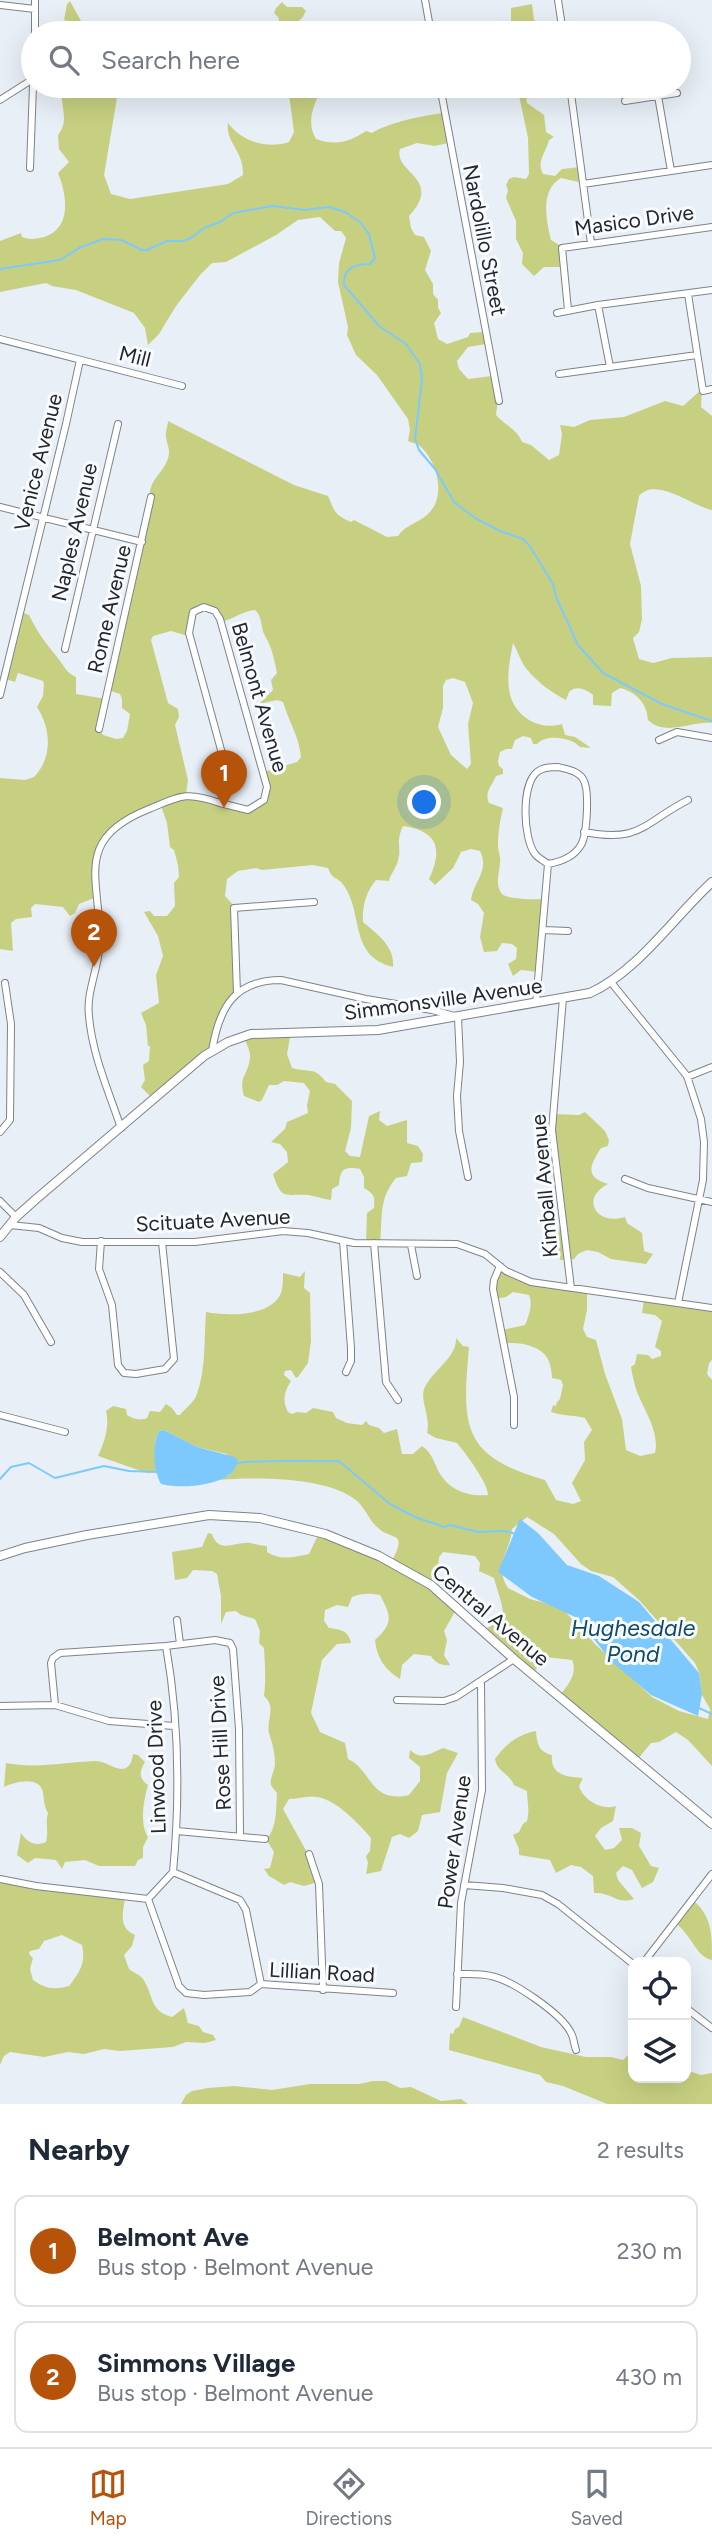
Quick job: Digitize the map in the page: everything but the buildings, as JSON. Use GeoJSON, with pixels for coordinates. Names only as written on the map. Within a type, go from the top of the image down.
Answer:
{"type":"FeatureCollection","features":[{"type":"Feature","properties":{"kind":"street"},"geometry":{"type":"LineString","coordinates":[[34,21],[35,0]]}},
{"type":"Feature","properties":{"kind":"street"},"geometry":{"type":"LineString","coordinates":[[425,0],[429,21]]}},
{"type":"Feature","properties":{"kind":"street"},"geometry":{"type":"LineString","coordinates":[[558,0],[562,21]]}},
{"type":"Feature","properties":{"kind":"street"},"geometry":{"type":"LineString","coordinates":[[0,5],[35,9]]}},
{"type":"Feature","properties":{"kind":"street"},"geometry":{"type":"LineString","coordinates":[[0,100],[21,87]]}},
{"type":"Feature","properties":{"kind":"street"},"geometry":{"type":"LineString","coordinates":[[30,168],[33,98]]}},
{"type":"Feature","properties":{"kind":"street","name":"Nardolillo Street"},"geometry":{"type":"LineString","coordinates":[[442,98],[499,401]]}},
{"type":"Feature","properties":{"kind":"street"},"geometry":{"type":"LineString","coordinates":[[572,98],[591,243]]}},
{"type":"Feature","properties":{"kind":"street"},"geometry":{"type":"LineString","coordinates":[[625,101],[645,98]]}},
{"type":"Feature","properties":{"kind":"street"},"geometry":{"type":"LineString","coordinates":[[659,98],[671,171]]}},
{"type":"Feature","properties":{"kind":"street"},"geometry":{"type":"LineString","coordinates":[[583,184],[712,165]]}},
{"type":"Feature","properties":{"kind":"street","name":"Masico Drive"},"geometry":{"type":"LineString","coordinates":[[569,310],[562,248],[712,227]]}},
{"type":"Feature","properties":{"kind":"street"},"geometry":{"type":"LineString","coordinates":[[557,313],[712,290]]}},
{"type":"Feature","properties":{"kind":"street"},"geometry":{"type":"LineString","coordinates":[[688,294],[704,391],[712,389]]}},
{"type":"Feature","properties":{"kind":"street"},"geometry":{"type":"LineString","coordinates":[[598,305],[610,366]]}},
{"type":"Feature","properties":{"kind":"street","name":"Mill"},"geometry":{"type":"LineString","coordinates":[[0,339],[182,386]]}},
{"type":"Feature","properties":{"kind":"street"},"geometry":{"type":"LineString","coordinates":[[559,374],[698,355]]}},
{"type":"Feature","properties":{"kind":"street","name":"Venice Avenue"},"geometry":{"type":"LineString","coordinates":[[0,695],[3,669],[66,425],[80,360]]}},
{"type":"Feature","properties":{"kind":"street","name":"Naples Avenue"},"geometry":{"type":"LineString","coordinates":[[65,649],[118,424]]}},
{"type":"Feature","properties":{"kind":"street","name":"Rome Avenue"},"geometry":{"type":"LineString","coordinates":[[99,729],[151,497]]}},
{"type":"Feature","properties":{"kind":"street"},"geometry":{"type":"LineString","coordinates":[[0,507],[142,542]]}},
{"type":"Feature","properties":{"kind":"street","name":"Belmont Avenue"},"geometry":{"type":"LineString","coordinates":[[121,1128],[95,1049],[89,1017],[99,948],[94,877],[97,857],[111,831],[119,823],[137,814],[185,795],[248,810],[264,800],[267,787],[220,619],[215,611],[204,607],[193,612],[189,633],[229,779],[228,792],[220,803]]}},
{"type":"Feature","properties":{"kind":"street"},"geometry":{"type":"LineString","coordinates":[[659,740],[677,732],[712,738]]}},
{"type":"Feature","properties":{"kind":"street"},"geometry":{"type":"LineString","coordinates":[[553,767],[574,772],[583,778],[587,787],[581,844],[573,854],[560,862],[548,864],[533,851],[528,836],[526,810],[528,787],[538,771],[553,767]]}},
{"type":"Feature","properties":{"kind":"street"},"geometry":{"type":"LineString","coordinates":[[584,832],[607,836],[635,832],[688,800]]}},
{"type":"Feature","properties":{"kind":"street"},"geometry":{"type":"LineString","coordinates":[[516,810],[526,810]]}},
{"type":"Feature","properties":{"kind":"street"},"geometry":{"type":"LineString","coordinates":[[536,1003],[548,864]]}},
{"type":"Feature","properties":{"kind":"street","name":"Simmonsville Avenue"},"geometry":{"type":"LineString","coordinates":[[0,1237],[4,1228],[16,1217],[212,1051],[233,1039],[258,1033],[365,1031],[590,993],[610,981],[656,940],[712,883]]}},
{"type":"Feature","properties":{"kind":"street"},"geometry":{"type":"LineString","coordinates":[[237,993],[234,908],[314,902]]}},
{"type":"Feature","properties":{"kind":"street"},"geometry":{"type":"LineString","coordinates":[[543,930],[568,931]]}},
{"type":"Feature","properties":{"kind":"street"},"geometry":{"type":"LineString","coordinates":[[212,1051],[218,1024],[229,1002],[237,993],[250,985],[281,980],[458,1017],[459,1131],[468,1177]]}},
{"type":"Feature","properties":{"kind":"street"},"geometry":{"type":"LineString","coordinates":[[610,981],[687,1077],[701,1119],[704,1164],[678,1303]]}},
{"type":"Feature","properties":{"kind":"street"},"geometry":{"type":"LineString","coordinates":[[0,1132],[10,1120],[11,1024],[5,983]]}},
{"type":"Feature","properties":{"kind":"street","name":"Kimball Avenue"},"geometry":{"type":"LineString","coordinates":[[563,998],[551,1130],[571,1287]]}},
{"type":"Feature","properties":{"kind":"street"},"geometry":{"type":"LineString","coordinates":[[687,1077],[712,1067]]}},
{"type":"Feature","properties":{"kind":"street"},"geometry":{"type":"LineString","coordinates":[[625,1179],[648,1188],[712,1202]]}},
{"type":"Feature","properties":{"kind":"street"},"geometry":{"type":"LineString","coordinates":[[0,1201],[16,1217]]}},
{"type":"Feature","properties":{"kind":"street","name":"Scituate Avenue"},"geometry":{"type":"LineString","coordinates":[[4,1228],[13,1223],[39,1228],[72,1240],[195,1242],[283,1231],[308,1233],[343,1241],[464,1245],[485,1254],[500,1266],[531,1282],[712,1308]]}},
{"type":"Feature","properties":{"kind":"street"},"geometry":{"type":"LineString","coordinates":[[101,1241],[99,1269],[112,1305],[117,1361],[124,1373],[136,1374],[165,1369],[174,1359],[162,1242]]}},
{"type":"Feature","properties":{"kind":"street"},"geometry":{"type":"LineString","coordinates":[[343,1241],[352,1348],[351,1361],[346,1371]]}},
{"type":"Feature","properties":{"kind":"street"},"geometry":{"type":"LineString","coordinates":[[374,1243],[386,1382],[398,1400]]}},
{"type":"Feature","properties":{"kind":"street"},"geometry":{"type":"LineString","coordinates":[[411,1245],[417,1276]]}},
{"type":"Feature","properties":{"kind":"street"},"geometry":{"type":"LineString","coordinates":[[500,1266],[493,1289],[514,1397],[514,1425]]}},
{"type":"Feature","properties":{"kind":"street"},"geometry":{"type":"LineString","coordinates":[[0,1272],[24,1295],[51,1342]]}},
{"type":"Feature","properties":{"kind":"street"},"geometry":{"type":"LineString","coordinates":[[0,1415],[65,1432]]}},
{"type":"Feature","properties":{"kind":"street","name":"Central Avenue"},"geometry":{"type":"LineString","coordinates":[[0,1556],[66,1539],[209,1515],[282,1522],[348,1542],[422,1578],[513,1659],[712,1824]]}},
{"type":"Feature","properties":{"kind":"street"},"geometry":{"type":"LineString","coordinates":[[55,1705],[51,1663],[56,1656],[69,1652],[180,1644],[177,1620]]}},
{"type":"Feature","properties":{"kind":"street","name":"Rose Hill Drive"},"geometry":{"type":"LineString","coordinates":[[180,1644],[222,1640],[230,1643],[233,1649],[239,1729],[240,1835]]}},
{"type":"Feature","properties":{"kind":"street","name":"Linwood Drive"},"geometry":{"type":"LineString","coordinates":[[166,1646],[174,1726],[177,1831],[173,1872]]}},
{"type":"Feature","properties":{"kind":"street"},"geometry":{"type":"LineString","coordinates":[[397,1700],[448,1700],[481,1683],[513,1659]]}},
{"type":"Feature","properties":{"kind":"street","name":"Power Avenue"},"geometry":{"type":"LineString","coordinates":[[456,2007],[464,1885],[482,1790],[481,1683]]}},
{"type":"Feature","properties":{"kind":"street"},"geometry":{"type":"LineString","coordinates":[[0,1706],[55,1705],[109,1721],[174,1726]]}},
{"type":"Feature","properties":{"kind":"street"},"geometry":{"type":"LineString","coordinates":[[177,1831],[265,1839]]}},
{"type":"Feature","properties":{"kind":"street"},"geometry":{"type":"LineString","coordinates":[[309,1854],[319,1884],[323,1990]]}},
{"type":"Feature","properties":{"kind":"street"},"geometry":{"type":"LineString","coordinates":[[0,1879],[36,1886],[148,1899],[173,1872],[242,1902],[261,1984]]}},
{"type":"Feature","properties":{"kind":"street"},"geometry":{"type":"LineString","coordinates":[[648,1957],[712,1874]]}},
{"type":"Feature","properties":{"kind":"street"},"geometry":{"type":"LineString","coordinates":[[464,1885],[542,1895],[558,1904],[628,1960]]}},
{"type":"Feature","properties":{"kind":"street","name":"Lillian Road"},"geometry":{"type":"LineString","coordinates":[[148,1899],[183,1991],[197,1995],[250,1992],[261,1984],[393,1993]]}},
{"type":"Feature","properties":{"kind":"street"},"geometry":{"type":"LineString","coordinates":[[457,1974],[490,1975],[522,1989],[571,2031],[576,2050]]}},
{"type":"Feature","properties":{"kind":"street"},"geometry":{"type":"LineString","coordinates":[[691,2012],[712,2028]]}},
{"type":"Feature","properties":{"kind":"green space"},"geometry":{"type":"Polygon","coordinates":[[[70,1],[81,21],[64,20],[70,1]]]}},
{"type":"Feature","properties":{"kind":"green space"},"geometry":{"type":"Polygon","coordinates":[[[282,2],[287,7],[302,7],[306,11],[298,21],[279,21],[274,13],[282,2]]]}},
{"type":"Feature","properties":{"kind":"green space"},"geometry":{"type":"Polygon","coordinates":[[[532,4],[534,20],[537,21],[511,21],[511,8],[532,4]]]}},
{"type":"Feature","properties":{"kind":"green space"},"geometry":{"type":"Polygon","coordinates":[[[62,98],[117,98],[104,175],[111,194],[130,199],[228,184],[243,175],[241,159],[229,136],[228,123],[240,135],[256,142],[273,145],[289,142],[294,132],[290,98],[318,98],[311,125],[316,139],[330,142],[342,142],[366,131],[372,133],[397,123],[443,113],[448,143],[435,146],[417,143],[400,149],[403,164],[420,184],[418,203],[409,216],[411,228],[415,235],[424,237],[431,251],[425,270],[433,284],[433,294],[438,300],[441,313],[434,323],[438,339],[447,344],[468,337],[470,333],[484,332],[486,344],[468,347],[457,361],[459,369],[468,379],[492,376],[498,399],[496,415],[522,442],[531,445],[549,460],[559,455],[562,434],[560,425],[574,427],[590,420],[624,417],[665,401],[683,406],[702,389],[701,407],[712,416],[712,510],[664,491],[646,491],[639,496],[630,544],[641,586],[642,619],[639,632],[633,638],[639,659],[653,663],[672,658],[712,657],[712,723],[671,728],[655,725],[648,720],[640,699],[620,688],[612,693],[611,706],[593,705],[593,695],[581,689],[569,692],[566,700],[532,675],[523,664],[513,643],[508,682],[517,709],[537,724],[562,724],[565,735],[575,737],[591,748],[580,747],[571,741],[558,738],[533,744],[531,738],[523,736],[515,740],[512,749],[500,752],[498,761],[503,774],[496,776],[488,792],[489,803],[503,808],[498,841],[498,882],[502,894],[509,897],[544,899],[539,972],[521,970],[513,976],[508,964],[516,959],[517,948],[512,944],[502,943],[497,951],[484,952],[480,937],[484,913],[478,904],[471,900],[482,871],[483,858],[480,851],[471,849],[461,852],[453,868],[435,885],[429,879],[436,859],[434,843],[424,832],[415,828],[403,826],[399,837],[397,863],[389,881],[376,880],[364,905],[363,922],[388,947],[393,967],[369,953],[363,943],[349,894],[328,868],[313,865],[238,871],[227,879],[225,896],[235,907],[236,993],[229,1002],[212,1051],[154,1100],[141,1087],[145,1080],[143,1065],[149,1061],[150,1046],[141,1013],[159,1003],[156,975],[163,956],[158,936],[144,912],[150,911],[154,916],[167,916],[175,906],[174,883],[179,877],[161,806],[118,824],[99,851],[94,898],[79,904],[75,913],[70,916],[63,907],[35,904],[31,908],[32,917],[16,919],[11,923],[13,951],[0,949],[0,778],[25,780],[34,777],[44,761],[48,743],[45,724],[37,707],[43,696],[43,681],[18,673],[15,682],[3,678],[19,611],[29,615],[65,668],[76,677],[76,694],[106,699],[99,729],[103,735],[123,738],[130,714],[122,708],[120,694],[108,690],[150,490],[169,455],[166,435],[168,421],[294,485],[328,496],[335,512],[341,517],[351,522],[354,520],[387,537],[398,536],[428,514],[437,499],[438,481],[428,455],[419,446],[408,441],[408,419],[377,375],[356,355],[347,335],[348,327],[338,282],[339,263],[346,238],[341,231],[335,231],[320,217],[298,220],[226,262],[212,263],[148,345],[145,328],[134,313],[76,290],[46,283],[0,292],[0,241],[21,233],[22,237],[28,239],[44,237],[53,233],[63,219],[64,191],[58,173],[69,162],[59,149],[58,135],[64,119],[62,98]],[[197,609],[188,636],[171,631],[153,636],[151,640],[168,703],[178,709],[179,717],[175,725],[188,780],[186,795],[246,811],[266,797],[263,772],[297,762],[301,757],[283,702],[277,700],[259,704],[273,690],[271,680],[277,673],[258,613],[255,610],[250,611],[221,622],[214,611],[197,609]],[[453,678],[446,680],[438,727],[451,755],[467,769],[471,764],[468,724],[473,703],[465,682],[453,678]]]}},
{"type":"Feature","properties":{"kind":"green space"},"geometry":{"type":"Polygon","coordinates":[[[520,98],[526,98],[527,103],[544,115],[546,132],[554,137],[549,140],[541,161],[543,174],[555,176],[562,169],[581,167],[583,183],[561,178],[550,190],[546,206],[548,224],[551,240],[561,246],[562,267],[544,267],[534,276],[522,264],[523,253],[516,239],[516,221],[506,198],[509,179],[526,179],[529,174],[528,138],[520,98]]]}},
{"type":"Feature","properties":{"kind":"green space"},"geometry":{"type":"Polygon","coordinates":[[[291,1032],[287,1054],[292,1068],[318,1074],[326,1082],[335,1084],[352,1101],[351,1128],[345,1151],[350,1156],[360,1157],[369,1116],[380,1111],[379,1120],[387,1126],[407,1120],[407,1143],[418,1146],[423,1154],[422,1162],[411,1163],[407,1176],[396,1178],[386,1194],[382,1209],[380,1244],[366,1243],[367,1213],[374,1208],[374,1201],[372,1194],[364,1188],[364,1177],[360,1169],[344,1170],[340,1175],[339,1185],[332,1189],[331,1200],[285,1194],[276,1183],[273,1174],[288,1162],[287,1152],[280,1144],[271,1142],[285,1129],[287,1122],[308,1113],[310,1091],[304,1083],[284,1081],[269,1085],[259,1102],[244,1096],[243,1080],[250,1056],[244,1037],[291,1032]]]}},
{"type":"Feature","properties":{"kind":"green space"},"geometry":{"type":"Polygon","coordinates":[[[585,1112],[605,1131],[609,1140],[608,1146],[601,1148],[592,1165],[595,1178],[608,1184],[595,1196],[595,1209],[606,1218],[625,1217],[627,1223],[642,1233],[644,1251],[653,1254],[646,1264],[611,1259],[587,1250],[574,1259],[560,1260],[557,1239],[563,1212],[562,1183],[555,1141],[554,1114],[579,1115],[585,1112]]]}},
{"type":"Feature","properties":{"kind":"green space"},"geometry":{"type":"Polygon","coordinates":[[[499,1268],[523,1280],[587,1291],[583,1329],[587,1337],[596,1340],[622,1419],[626,1450],[640,1456],[655,1453],[656,1445],[631,1367],[635,1364],[637,1354],[648,1355],[652,1359],[661,1356],[661,1351],[655,1347],[662,1321],[655,1315],[642,1313],[644,1300],[712,1308],[712,1360],[707,1374],[712,1380],[712,1766],[688,1740],[676,1732],[659,1742],[651,1743],[637,1760],[560,1695],[573,1675],[572,1660],[546,1657],[533,1673],[485,1633],[487,1628],[503,1615],[494,1578],[479,1571],[480,1563],[475,1556],[443,1552],[439,1557],[438,1570],[430,1583],[457,1608],[444,1631],[447,1640],[444,1655],[450,1665],[439,1664],[431,1656],[414,1654],[402,1665],[400,1679],[394,1675],[382,1662],[375,1640],[388,1624],[384,1602],[380,1595],[352,1597],[348,1607],[337,1605],[325,1610],[324,1621],[329,1628],[344,1631],[351,1643],[337,1644],[322,1660],[311,1713],[320,1732],[345,1743],[348,1759],[386,1795],[409,1795],[420,1781],[420,1767],[409,1758],[410,1750],[422,1756],[443,1748],[458,1753],[447,1773],[440,1812],[422,1815],[418,1831],[409,1838],[400,1834],[392,1837],[381,1871],[366,1874],[366,1856],[370,1851],[371,1838],[354,1820],[325,1799],[311,1796],[289,1799],[283,1809],[314,1865],[318,1882],[304,1886],[290,1882],[284,1885],[269,1876],[264,1869],[270,1868],[274,1852],[266,1839],[274,1824],[277,1793],[271,1783],[275,1760],[268,1728],[270,1705],[264,1696],[264,1648],[259,1643],[260,1631],[255,1619],[236,1611],[226,1612],[221,1624],[221,1596],[217,1574],[212,1571],[193,1570],[187,1578],[175,1580],[172,1552],[202,1547],[208,1533],[223,1546],[250,1543],[267,1546],[267,1552],[277,1557],[293,1557],[309,1554],[319,1533],[392,1561],[398,1540],[377,1527],[357,1501],[328,1487],[290,1480],[216,1480],[230,1475],[227,1454],[197,1447],[164,1430],[159,1431],[156,1441],[158,1472],[147,1473],[98,1456],[107,1428],[106,1411],[113,1406],[126,1409],[127,1415],[142,1419],[147,1418],[150,1411],[160,1412],[166,1404],[180,1415],[194,1400],[200,1384],[206,1312],[235,1314],[267,1308],[280,1295],[283,1273],[300,1277],[305,1271],[304,1288],[310,1293],[311,1341],[308,1363],[298,1377],[296,1378],[291,1370],[285,1371],[284,1375],[291,1381],[285,1396],[288,1412],[306,1413],[313,1408],[333,1412],[336,1418],[347,1423],[362,1425],[366,1421],[384,1433],[397,1429],[402,1454],[413,1454],[422,1446],[441,1475],[452,1486],[472,1495],[488,1495],[481,1476],[457,1443],[427,1433],[424,1389],[453,1352],[456,1338],[463,1346],[469,1347],[466,1398],[468,1417],[473,1434],[482,1448],[517,1471],[545,1480],[556,1500],[573,1504],[581,1501],[572,1483],[585,1460],[584,1442],[592,1430],[585,1418],[551,1412],[553,1405],[556,1406],[560,1399],[563,1385],[561,1380],[552,1378],[549,1361],[542,1352],[526,1345],[503,1344],[502,1330],[525,1325],[531,1306],[529,1295],[513,1292],[506,1297],[495,1299],[493,1294],[499,1268]],[[527,1517],[512,1529],[502,1565],[508,1588],[530,1599],[561,1607],[595,1644],[652,1697],[679,1711],[708,1719],[710,1709],[702,1695],[695,1663],[639,1600],[613,1577],[591,1571],[581,1564],[554,1534],[527,1517]]]}},
{"type":"Feature","properties":{"kind":"green space"},"geometry":{"type":"Polygon","coordinates":[[[536,1731],[540,1747],[552,1755],[557,1771],[566,1776],[583,1778],[579,1786],[581,1791],[599,1806],[616,1806],[613,1821],[601,1828],[595,1836],[605,1850],[614,1848],[622,1840],[619,1828],[632,1828],[641,1833],[639,1846],[651,1866],[659,1868],[653,1882],[642,1888],[632,1870],[623,1866],[616,1873],[618,1880],[634,1899],[623,1900],[594,1893],[593,1876],[581,1867],[571,1865],[556,1873],[550,1860],[519,1855],[513,1835],[519,1832],[527,1821],[527,1791],[514,1785],[498,1767],[495,1759],[512,1741],[536,1731]]]}},
{"type":"Feature","properties":{"kind":"green space"},"geometry":{"type":"Polygon","coordinates":[[[133,1754],[145,1762],[141,1775],[148,1785],[143,1818],[148,1837],[143,1847],[143,1858],[138,1860],[135,1866],[99,1866],[85,1860],[65,1862],[62,1869],[56,1860],[35,1858],[28,1863],[17,1855],[21,1833],[32,1843],[46,1842],[48,1813],[43,1792],[37,1783],[20,1782],[4,1787],[6,1763],[39,1765],[95,1761],[123,1769],[129,1765],[133,1754]]]}},
{"type":"Feature","properties":{"kind":"green space"},"geometry":{"type":"Polygon","coordinates":[[[0,1879],[125,1898],[124,1924],[135,1935],[132,1946],[124,1955],[129,1969],[143,1979],[159,2011],[172,2017],[184,2008],[188,2023],[199,2026],[216,2040],[205,2043],[186,2042],[173,2047],[120,2051],[104,2049],[84,2054],[68,2052],[44,2057],[10,2052],[4,2056],[0,2065],[0,1879]],[[62,1935],[44,1941],[39,1949],[30,1951],[29,1954],[33,1958],[30,1969],[33,1980],[50,1988],[69,1986],[81,1967],[82,1945],[62,1935]]]}},
{"type":"Feature","properties":{"kind":"green space"},"geometry":{"type":"Polygon","coordinates":[[[693,1900],[710,1926],[712,1960],[702,1955],[675,1923],[693,1900]]]}},
{"type":"Feature","properties":{"kind":"green space"},"geometry":{"type":"Polygon","coordinates":[[[463,2017],[541,2047],[586,2057],[623,2060],[628,2055],[628,2083],[691,2083],[691,2072],[701,2075],[712,2073],[712,2104],[607,2104],[546,2082],[540,2075],[449,2050],[450,2033],[453,2034],[463,2017]]]}},
{"type":"Feature","properties":{"kind":"green space"},"geometry":{"type":"Polygon","coordinates":[[[386,2081],[400,2088],[411,2087],[441,2101],[461,2099],[468,2104],[181,2104],[192,2091],[208,2088],[234,2086],[272,2090],[310,2084],[359,2084],[386,2081]]]}},
{"type":"Feature","properties":{"kind":"water"},"geometry":{"type":"Polygon","coordinates":[[[164,1430],[197,1447],[235,1457],[238,1461],[235,1469],[222,1479],[196,1486],[161,1484],[156,1472],[154,1450],[159,1431],[164,1430]]]}},
{"type":"Feature","properties":{"kind":"water","name":"Hughesdale Pond"},"geometry":{"type":"Polygon","coordinates":[[[520,1519],[538,1533],[567,1565],[599,1576],[639,1602],[699,1673],[702,1694],[698,1716],[651,1695],[612,1662],[577,1618],[532,1597],[498,1572],[520,1519]]]}},
{"type":"Feature","properties":{"kind":"waterway"},"geometry":{"type":"LineString","coordinates":[[0,269],[60,260],[79,248],[103,239],[121,240],[147,250],[167,241],[191,238],[233,213],[273,206],[304,210],[329,207],[345,212],[360,222],[369,234],[375,258],[370,264],[351,268],[344,279],[344,285],[380,327],[406,344],[420,364],[422,379],[415,439],[419,450],[435,469],[454,502],[475,518],[523,539],[529,545],[553,584],[556,597],[578,645],[603,673],[662,704],[712,721]]}},
{"type":"Feature","properties":{"kind":"waterway"},"geometry":{"type":"LineString","coordinates":[[237,1463],[339,1461],[390,1504],[415,1517],[444,1527],[450,1525],[478,1532],[505,1531],[516,1534]]}},
{"type":"Feature","properties":{"kind":"waterway"},"geometry":{"type":"LineString","coordinates":[[0,1479],[11,1467],[29,1463],[55,1478],[104,1466],[129,1471],[158,1472]]}},
{"type":"Feature","properties":{"kind":"waterway"},"geometry":{"type":"LineString","coordinates":[[697,1707],[712,1714]]}},
{"type":"Feature","properties":{"kind":"place","name":"Belmont Ave"},"geometry":{"type":"Point","coordinates":[224,808]}},
{"type":"Feature","properties":{"kind":"place","name":"Simmons Village"},"geometry":{"type":"Point","coordinates":[94,967]}}]}
